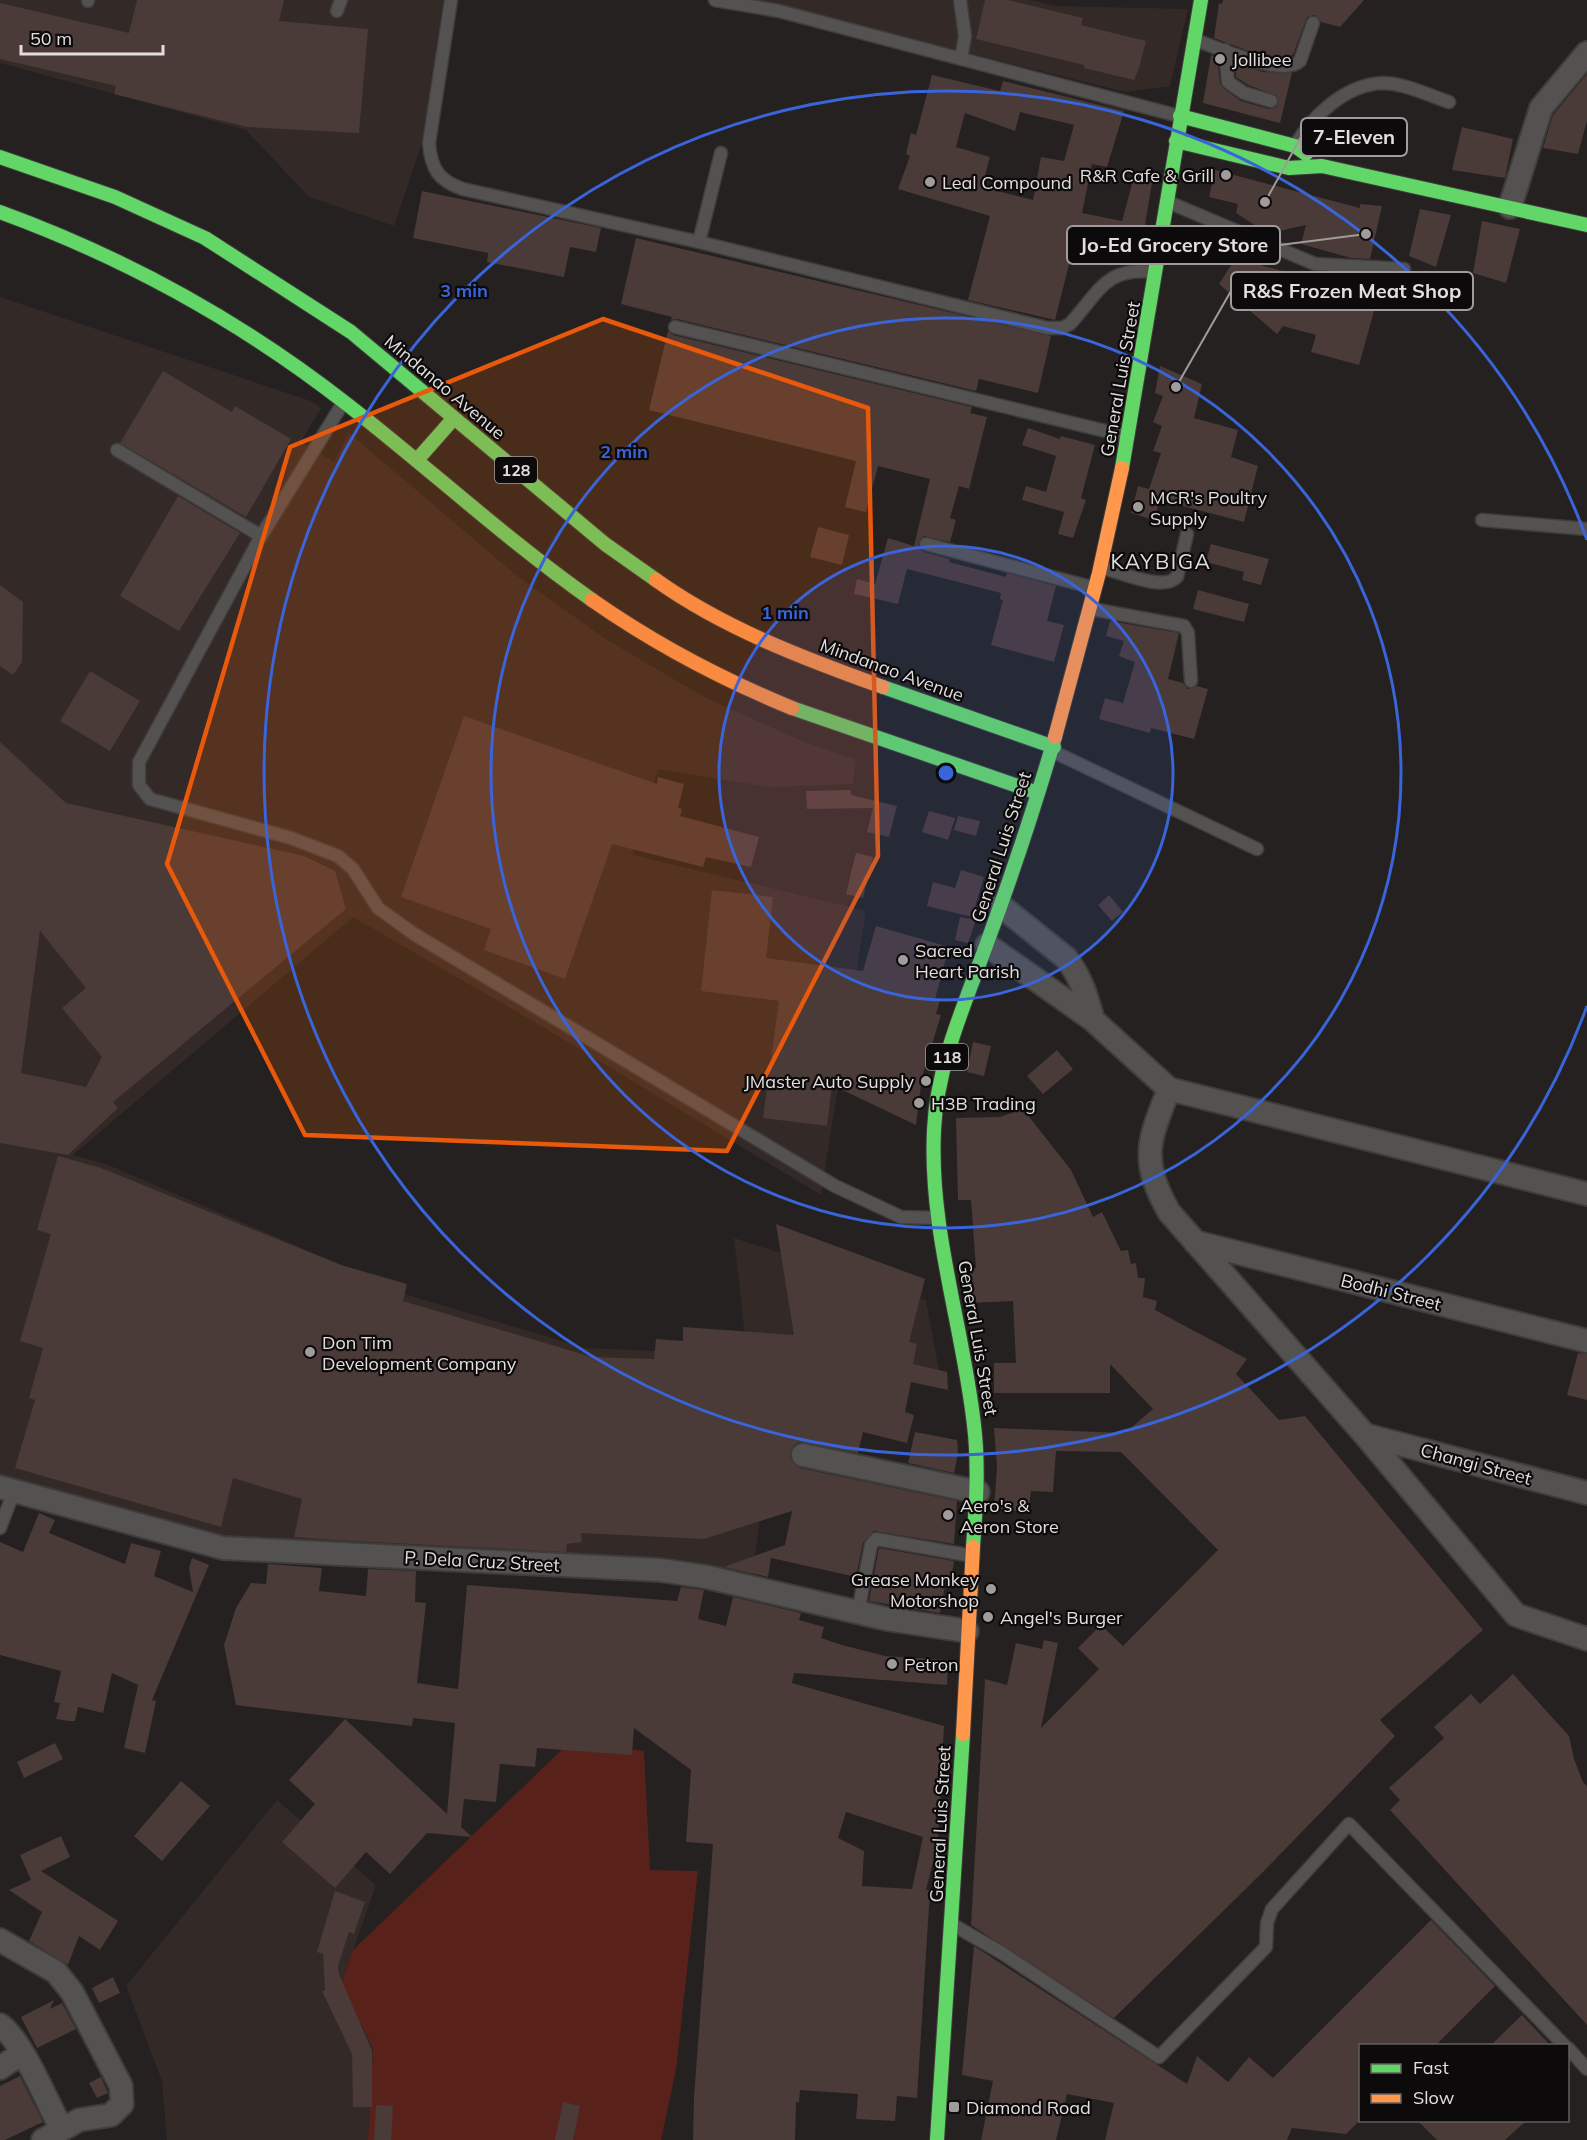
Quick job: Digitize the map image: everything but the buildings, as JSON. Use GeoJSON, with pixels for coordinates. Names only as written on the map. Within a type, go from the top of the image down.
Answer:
{"type":"FeatureCollection","features":[{"type":"Feature","properties":{"kind":"main road","name":"General Luis Street"},"geometry":{"type":"LineString","coordinates":[[937,2140],[952,1924],[967,1631],[978,1492],[976,1429],[937,1218],[934,1130],[938,1092],[963,1007],[987,945],[1053,749],[1101,568],[1129,437],[1200,0]]}},
{"type":"Feature","properties":{"kind":"main road"},"geometry":{"type":"LineString","coordinates":[[1180,116],[1295,146],[1322,166]]}},
{"type":"Feature","properties":{"kind":"main road"},"geometry":{"type":"LineString","coordinates":[[1176,141],[1289,168],[1322,166],[1587,225]]}},
{"type":"Feature","properties":{"kind":"main road","name":"Mindanao Avenue"},"geometry":{"type":"LineString","coordinates":[[0,157],[115,197],[205,238],[351,332],[605,544],[680,597],[787,650],[1020,740],[1053,749]]}},
{"type":"Feature","properties":{"kind":"main road"},"geometry":{"type":"LineString","coordinates":[[0,212],[112,257],[165,283],[238,326],[344,402],[585,595],[658,644],[746,690],[1038,793]]}},
{"type":"Feature","properties":{"kind":"main road"},"geometry":{"type":"LineString","coordinates":[[417,460],[454,418]]}},
{"type":"Feature","properties":{"kind":"main road"},"geometry":{"type":"LineString","coordinates":[[1005,782],[1012,764]]}},
{"type":"Feature","properties":{"kind":"street"},"geometry":{"type":"LineString","coordinates":[[1510,207],[1541,108],[1587,53]]}},
{"type":"Feature","properties":{"kind":"street"},"geometry":{"type":"LineString","coordinates":[[1000,906],[1066,958],[1080,976],[1093,1020]]}},
{"type":"Feature","properties":{"kind":"street"},"geometry":{"type":"LineString","coordinates":[[987,945],[1093,1020],[1169,1089],[1587,1194]]}},
{"type":"Feature","properties":{"kind":"street"},"geometry":{"type":"LineString","coordinates":[[1169,1089],[1148,1156],[1151,1175],[1169,1212],[1365,1435],[1516,1615],[1587,1639]]}},
{"type":"Feature","properties":{"kind":"street","name":"Bodhi Street"},"geometry":{"type":"LineString","coordinates":[[1195,1242],[1587,1341]]}},
{"type":"Feature","properties":{"kind":"street","name":"Changi Street"},"geometry":{"type":"LineString","coordinates":[[1365,1435],[1587,1493]]}},
{"type":"Feature","properties":{"kind":"street"},"geometry":{"type":"LineString","coordinates":[[803,1455],[978,1492]]}},
{"type":"Feature","properties":{"kind":"street","name":"P. Dela Cruz Street"},"geometry":{"type":"LineString","coordinates":[[7,1489],[223,1548],[660,1570],[707,1577],[858,1612],[967,1631]]}},
{"type":"Feature","properties":{"kind":"street"},"geometry":{"type":"LineString","coordinates":[[0,1940],[56,1972],[72,1992],[121,2086],[122,2104],[111,2115],[79,2120],[52,2134],[22,2053],[9,2031],[0,2025]]}},
{"type":"Feature","properties":{"kind":"street"},"geometry":{"type":"LineString","coordinates":[[0,2068],[22,2053]]}},
{"type":"Feature","properties":{"kind":"lane"},"geometry":{"type":"LineString","coordinates":[[451,0],[429,143],[430,159],[437,174],[447,184],[699,242],[1054,329],[1070,324],[1116,274],[1138,270],[1157,272]]}},
{"type":"Feature","properties":{"kind":"lane"},"geometry":{"type":"LineString","coordinates":[[715,0],[752,3],[1180,116]]}},
{"type":"Feature","properties":{"kind":"lane"},"geometry":{"type":"LineString","coordinates":[[960,0],[965,36],[961,59]]}},
{"type":"Feature","properties":{"kind":"lane"},"geometry":{"type":"LineString","coordinates":[[1194,39],[1273,66],[1295,65],[1300,61],[1312,23]]}},
{"type":"Feature","properties":{"kind":"lane"},"geometry":{"type":"LineString","coordinates":[[1225,50],[1228,82],[1244,93],[1270,101]]}},
{"type":"Feature","properties":{"kind":"lane"},"geometry":{"type":"LineString","coordinates":[[1289,168],[1295,146],[1325,109],[1360,89],[1382,83],[1397,85],[1449,102]]}},
{"type":"Feature","properties":{"kind":"lane"},"geometry":{"type":"LineString","coordinates":[[699,242],[721,153]]}},
{"type":"Feature","properties":{"kind":"lane"},"geometry":{"type":"LineString","coordinates":[[1167,202],[1315,264],[1404,269]]}},
{"type":"Feature","properties":{"kind":"lane"},"geometry":{"type":"LineString","coordinates":[[675,327],[1129,437]]}},
{"type":"Feature","properties":{"kind":"lane"},"geometry":{"type":"LineString","coordinates":[[344,402],[261,536],[139,762],[139,785],[150,799],[291,838],[338,856],[353,869],[378,908],[414,934],[835,1186],[901,1217],[937,1218]]}},
{"type":"Feature","properties":{"kind":"lane"},"geometry":{"type":"LineString","coordinates":[[117,450],[261,536]]}},
{"type":"Feature","properties":{"kind":"lane"},"geometry":{"type":"LineString","coordinates":[[1482,520],[1587,529]]}},
{"type":"Feature","properties":{"kind":"lane"},"geometry":{"type":"LineString","coordinates":[[1101,568],[1159,584],[1173,581],[1177,577],[1187,534]]}},
{"type":"Feature","properties":{"kind":"lane"},"geometry":{"type":"LineString","coordinates":[[926,544],[1096,588]]}},
{"type":"Feature","properties":{"kind":"lane"},"geometry":{"type":"LineString","coordinates":[[1091,609],[1184,626],[1188,633],[1191,681]]}},
{"type":"Feature","properties":{"kind":"lane"},"geometry":{"type":"LineString","coordinates":[[1053,749],[1257,849]]}},
{"type":"Feature","properties":{"kind":"lane"},"geometry":{"type":"LineString","coordinates":[[0,1528],[7,1489]]}},
{"type":"Feature","properties":{"kind":"lane"},"geometry":{"type":"LineString","coordinates":[[858,1612],[871,1545],[876,1539],[974,1556]]}},
{"type":"Feature","properties":{"kind":"lane"},"geometry":{"type":"LineString","coordinates":[[952,1924],[1002,1953],[1159,2057],[1266,1947],[1267,1923],[1272,1908],[1349,1824],[1563,2044]]}},
{"type":"Feature","properties":{"kind":"lane"},"geometry":{"type":"LineString","coordinates":[[1569,2050],[1587,2068]]}},
{"type":"Feature","properties":{"kind":"highlighted area"},"geometry":{"type":"Polygon","coordinates":[[[603,319],[868,408],[878,856],[727,1151],[305,1135],[167,864],[290,447],[603,319]]]}},
{"type":"Feature","properties":{"kind":"shaded area"},"geometry":{"type":"Polygon","coordinates":[[[0,0],[443,0],[421,146],[394,226],[309,197],[246,130],[0,63],[0,0]]]}},
{"type":"Feature","properties":{"kind":"shaded area"},"geometry":{"type":"Polygon","coordinates":[[[756,0],[1029,0],[1058,6],[1188,9],[1170,86],[1125,92],[756,0]]]}},
{"type":"Feature","properties":{"kind":"shaded area"},"geometry":{"type":"Polygon","coordinates":[[[0,297],[311,401],[321,408],[301,442],[334,462],[349,433],[517,576],[607,640],[706,698],[804,742],[856,760],[853,784],[770,787],[658,769],[633,855],[866,911],[821,1195],[533,1021],[353,917],[73,1155],[106,1164],[344,1266],[344,1276],[585,1348],[747,1355],[734,1238],[926,1300],[941,1381],[906,1376],[774,1414],[752,1577],[212,1540],[0,1476],[0,297]]]}},
{"type":"Feature","properties":{"kind":"shaded area"},"geometry":{"type":"Polygon","coordinates":[[[570,1742],[644,1751],[650,1870],[698,1871],[676,2070],[661,2140],[368,2140],[373,2048],[341,1985],[353,1950],[570,1742]]]}},
{"type":"Feature","properties":{"kind":"shaded area"},"geometry":{"type":"Polygon","coordinates":[[[277,1800],[376,1885],[341,1985],[373,2048],[368,2140],[167,2140],[162,2081],[126,1986],[277,1800]]]}},
{"type":"Feature","properties":{"kind":"traffic: fast"},"geometry":{"type":"LineString","coordinates":[[1122,468],[1201,0]]}},
{"type":"Feature","properties":{"kind":"traffic: fast"},"geometry":{"type":"LineString","coordinates":[[1180,116],[1295,146],[1306,154]]}},
{"type":"Feature","properties":{"kind":"traffic: fast"},"geometry":{"type":"LineString","coordinates":[[1176,141],[1289,168],[1322,166],[1587,225]]}},
{"type":"Feature","properties":{"kind":"traffic: fast"},"geometry":{"type":"LineString","coordinates":[[0,157],[115,197],[205,238],[351,332],[605,544],[656,580]]}},
{"type":"Feature","properties":{"kind":"traffic: fast"},"geometry":{"type":"LineString","coordinates":[[0,212],[47,230],[138,271],[267,346],[379,429],[499,529],[592,600]]}},
{"type":"Feature","properties":{"kind":"traffic: fast"},"geometry":{"type":"LineString","coordinates":[[417,460],[454,418]]}},
{"type":"Feature","properties":{"kind":"traffic: fast"},"geometry":{"type":"LineString","coordinates":[[883,687],[1054,747]]}},
{"type":"Feature","properties":{"kind":"traffic: fast"},"geometry":{"type":"LineString","coordinates":[[792,708],[1038,793]]}},
{"type":"Feature","properties":{"kind":"traffic: fast"},"geometry":{"type":"LineString","coordinates":[[973,1547],[976,1440],[937,1204],[934,1167],[936,1106],[953,1035],[1014,866],[1055,737]]}},
{"type":"Feature","properties":{"kind":"traffic: fast"},"geometry":{"type":"LineString","coordinates":[[937,2140],[963,1734]]}},
{"type":"Feature","properties":{"kind":"traffic: slow"},"geometry":{"type":"LineString","coordinates":[[1055,737],[1099,573],[1122,468]]}},
{"type":"Feature","properties":{"kind":"traffic: slow"},"geometry":{"type":"LineString","coordinates":[[656,580],[737,628],[883,687]]}},
{"type":"Feature","properties":{"kind":"traffic: slow"},"geometry":{"type":"LineString","coordinates":[[592,600],[689,660],[792,708]]}},
{"type":"Feature","properties":{"kind":"traffic: slow"},"geometry":{"type":"LineString","coordinates":[[963,1734],[973,1547]]}},
{"type":"Feature","properties":{"kind":"place","name":"Jollibee"},"geometry":{"type":"Point","coordinates":[1220,59]}},
{"type":"Feature","properties":{"kind":"place","name":"R&R Cafe & Grill"},"geometry":{"type":"Point","coordinates":[1226,175]}},
{"type":"Feature","properties":{"kind":"place","name":"Leal Compound"},"geometry":{"type":"Point","coordinates":[930,182]}},
{"type":"Feature","properties":{"kind":"place","name":"7-Eleven"},"geometry":{"type":"Point","coordinates":[1265,202]}},
{"type":"Feature","properties":{"kind":"place","name":"Jo-Ed Grocery Store"},"geometry":{"type":"Point","coordinates":[1366,234]}},
{"type":"Feature","properties":{"kind":"place","name":"R&S Frozen Meat Shop"},"geometry":{"type":"Point","coordinates":[1176,387]}},
{"type":"Feature","properties":{"kind":"place","name":"MCR's Poultry Supply"},"geometry":{"type":"Point","coordinates":[1138,507]}},
{"type":"Feature","properties":{"kind":"place","name":"Sacred Heart Parish"},"geometry":{"type":"Point","coordinates":[903,960]}},
{"type":"Feature","properties":{"kind":"place","name":"JMaster Auto Supply"},"geometry":{"type":"Point","coordinates":[926,1081]}},
{"type":"Feature","properties":{"kind":"place","name":"H3B Trading"},"geometry":{"type":"Point","coordinates":[919,1103]}},
{"type":"Feature","properties":{"kind":"place","name":"Don Tim Development Company"},"geometry":{"type":"Point","coordinates":[310,1352]}},
{"type":"Feature","properties":{"kind":"place","name":"Aero's & Aeron Store"},"geometry":{"type":"Point","coordinates":[948,1515]}},
{"type":"Feature","properties":{"kind":"place","name":"Grease Monkey Motorshop"},"geometry":{"type":"Point","coordinates":[991,1589]}},
{"type":"Feature","properties":{"kind":"place","name":"Angel's Burger"},"geometry":{"type":"Point","coordinates":[988,1617]}},
{"type":"Feature","properties":{"kind":"place","name":"Petron"},"geometry":{"type":"Point","coordinates":[892,1664]}},
{"type":"Feature","properties":{"kind":"place","name":"Diamond Road"},"geometry":{"type":"Point","coordinates":[954,2107]}},
{"type":"Feature","properties":{"kind":"district","name":"KAYBIGA"},"geometry":{"type":"Point","coordinates":[1161,561]}}]}
